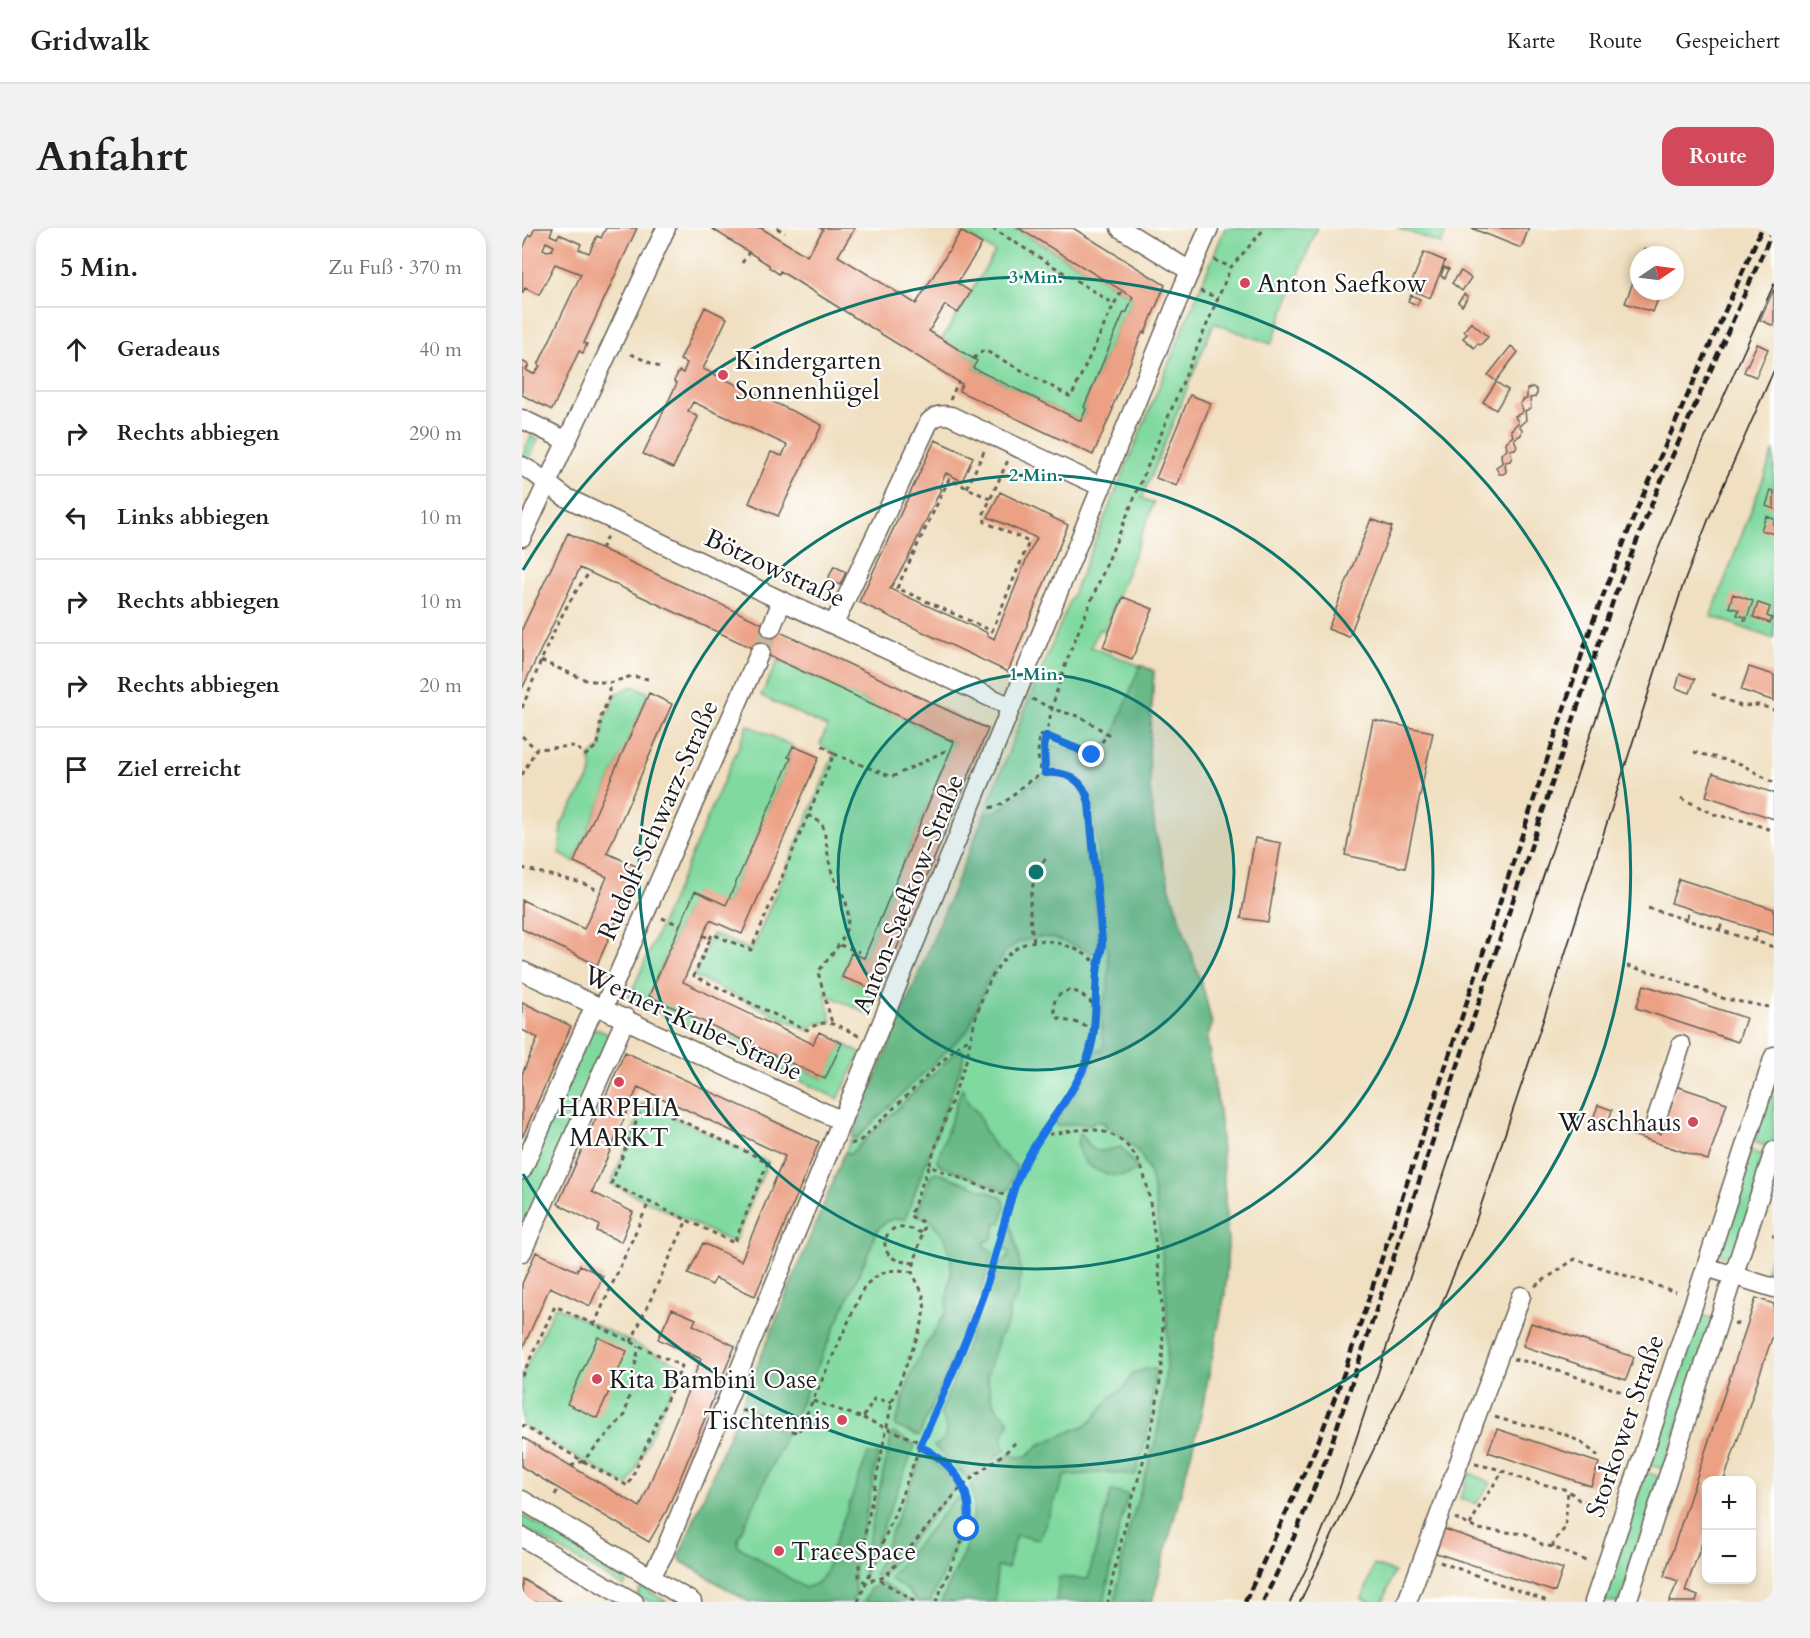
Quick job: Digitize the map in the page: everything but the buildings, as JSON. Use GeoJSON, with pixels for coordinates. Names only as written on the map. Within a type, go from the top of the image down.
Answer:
{"type":"FeatureCollection","features":[{"type":"Feature","properties":{"kind":"street"},"geometry":{"type":"LineString","coordinates":[[522,537],[666,228]]}},
{"type":"Feature","properties":{"kind":"street"},"geometry":{"type":"LineString","coordinates":[[1120,228],[1190,270]]}},
{"type":"Feature","properties":{"kind":"street","name":"Anton-Saefkow-Straße"},"geometry":{"type":"LineString","coordinates":[[651,1577],[664,1553],[1209,228]]}},
{"type":"Feature","properties":{"kind":"street"},"geometry":{"type":"LineString","coordinates":[[834,624],[929,422],[934,417],[951,416],[1102,487]]}},
{"type":"Feature","properties":{"kind":"street"},"geometry":{"type":"LineString","coordinates":[[523,423],[567,441]]}},
{"type":"Feature","properties":{"kind":"street","name":"Bötzowstraße"},"geometry":{"type":"LineString","coordinates":[[522,466],[534,472],[565,497],[1011,707]]}},
{"type":"Feature","properties":{"kind":"street"},"geometry":{"type":"LineString","coordinates":[[771,628],[783,601]]}},
{"type":"Feature","properties":{"kind":"street","name":"Rudolf-Schwarz-Straße"},"geometry":{"type":"LineString","coordinates":[[522,1170],[599,1007],[760,652]]}},
{"type":"Feature","properties":{"kind":"street","name":"Werner-Kube-Straße"},"geometry":{"type":"LineString","coordinates":[[522,971],[842,1121]]}},
{"type":"Feature","properties":{"kind":"street"},"geometry":{"type":"LineString","coordinates":[[522,1252],[626,1018]]}},
{"type":"Feature","properties":{"kind":"street"},"geometry":{"type":"LineString","coordinates":[[1656,1120],[1681,1045]]}},
{"type":"Feature","properties":{"kind":"street","name":"Storkower Straße"},"geometry":{"type":"LineString","coordinates":[[1594,1602],[1774,1056]]}},
{"type":"Feature","properties":{"kind":"street"},"geometry":{"type":"LineString","coordinates":[[1627,1602],[1733,1274],[1773,1160]]}},
{"type":"Feature","properties":{"kind":"street"},"geometry":{"type":"LineString","coordinates":[[1706,1267],[1774,1288]]}},
{"type":"Feature","properties":{"kind":"street"},"geometry":{"type":"LineString","coordinates":[[1407,1602],[1521,1296]]}},
{"type":"Feature","properties":{"kind":"street"},"geometry":{"type":"LineString","coordinates":[[522,1500],[688,1601]]}},
{"type":"Feature","properties":{"kind":"street"},"geometry":{"type":"LineString","coordinates":[[522,1537],[634,1602]]}},
{"type":"Feature","properties":{"kind":"path"},"geometry":{"type":"LineString","coordinates":[[777,228],[785,232]]}},
{"type":"Feature","properties":{"kind":"path"},"geometry":{"type":"LineString","coordinates":[[992,228],[1114,304]]}},
{"type":"Feature","properties":{"kind":"path"},"geometry":{"type":"LineString","coordinates":[[1043,774],[1044,744],[1066,660],[1231,267],[1265,228]]}},
{"type":"Feature","properties":{"kind":"path"},"geometry":{"type":"LineString","coordinates":[[742,263],[749,252]]}},
{"type":"Feature","properties":{"kind":"path"},"geometry":{"type":"LineString","coordinates":[[1208,257],[1231,267]]}},
{"type":"Feature","properties":{"kind":"path"},"geometry":{"type":"LineString","coordinates":[[1195,289],[1218,298]]}},
{"type":"Feature","properties":{"kind":"path"},"geometry":{"type":"LineString","coordinates":[[973,359],[984,350],[1071,397],[1122,291]]}},
{"type":"Feature","properties":{"kind":"path"},"geometry":{"type":"LineString","coordinates":[[631,354],[659,367]]}},
{"type":"Feature","properties":{"kind":"path"},"geometry":{"type":"LineString","coordinates":[[950,401],[958,382]]}},
{"type":"Feature","properties":{"kind":"path"},"geometry":{"type":"LineString","coordinates":[[967,488],[986,447]]}},
{"type":"Feature","properties":{"kind":"path"},"geometry":{"type":"LineString","coordinates":[[990,499],[949,479],[897,588],[992,631],[1029,542],[985,522],[984,513],[1009,459]]}},
{"type":"Feature","properties":{"kind":"path"},"geometry":{"type":"LineString","coordinates":[[602,549],[607,536]]}},
{"type":"Feature","properties":{"kind":"path"},"geometry":{"type":"LineString","coordinates":[[522,708],[541,661],[572,596],[590,573]]}},
{"type":"Feature","properties":{"kind":"path"},"geometry":{"type":"LineString","coordinates":[[541,661],[586,680],[609,683],[632,676],[648,679]]}},
{"type":"Feature","properties":{"kind":"path"},"geometry":{"type":"LineString","coordinates":[[522,736],[536,749],[574,746],[586,755],[597,745],[601,717],[609,697],[609,683]]}},
{"type":"Feature","properties":{"kind":"path"},"geometry":{"type":"LineString","coordinates":[[1712,694],[1741,706],[1759,705],[1774,710]]}},
{"type":"Feature","properties":{"kind":"path"},"geometry":{"type":"LineString","coordinates":[[1030,698],[1053,709],[1081,717],[1108,734],[1092,755],[1039,735],[1038,756],[1043,774]]}},
{"type":"Feature","properties":{"kind":"path"},"geometry":{"type":"LineString","coordinates":[[820,744],[834,754],[892,777],[945,751],[949,753]]}},
{"type":"Feature","properties":{"kind":"path"},"geometry":{"type":"LineString","coordinates":[[522,775],[536,749]]}},
{"type":"Feature","properties":{"kind":"path"},"geometry":{"type":"LineString","coordinates":[[1694,752],[1741,764],[1774,783]]}},
{"type":"Feature","properties":{"kind":"path"},"geometry":{"type":"LineString","coordinates":[[834,754],[751,950],[712,934],[694,976],[807,1030],[817,1023],[832,1023],[866,1039]]}},
{"type":"Feature","properties":{"kind":"path"},"geometry":{"type":"LineString","coordinates":[[858,1602],[979,1305],[1025,1161],[1077,1082],[1094,1043],[1098,965],[1102,954],[1102,942],[1087,795],[1082,785],[1071,776],[1060,772],[1043,774],[1020,788],[1005,803],[989,808]]}},
{"type":"Feature","properties":{"kind":"path"},"geometry":{"type":"LineString","coordinates":[[1681,798],[1716,815],[1745,821],[1774,831]]}},
{"type":"Feature","properties":{"kind":"path"},"geometry":{"type":"LineString","coordinates":[[808,815],[822,823],[834,879],[847,906],[847,926],[840,945],[818,972],[832,1023]]}},
{"type":"Feature","properties":{"kind":"path"},"geometry":{"type":"LineString","coordinates":[[1035,941],[1030,916],[1030,896],[1039,867],[1046,858]]}},
{"type":"Feature","properties":{"kind":"path"},"geometry":{"type":"LineString","coordinates":[[522,868],[582,883],[600,891]]}},
{"type":"Feature","properties":{"kind":"path"},"geometry":{"type":"LineString","coordinates":[[1648,908],[1774,947]]}},
{"type":"Feature","properties":{"kind":"path"},"geometry":{"type":"LineString","coordinates":[[1686,919],[1689,908]]}},
{"type":"Feature","properties":{"kind":"path"},"geometry":{"type":"LineString","coordinates":[[658,915],[680,925]]}},
{"type":"Feature","properties":{"kind":"path"},"geometry":{"type":"LineString","coordinates":[[1719,929],[1723,919]]}},
{"type":"Feature","properties":{"kind":"path"},"geometry":{"type":"LineString","coordinates":[[1755,941],[1758,930]]}},
{"type":"Feature","properties":{"kind":"path"},"geometry":{"type":"LineString","coordinates":[[704,935],[710,939]]}},
{"type":"Feature","properties":{"kind":"path"},"geometry":{"type":"LineString","coordinates":[[1018,1440],[963,1485],[885,1577],[865,1582],[859,1578],[859,1563],[892,1402],[925,1311],[924,1294],[912,1272],[924,1226],[921,1221],[910,1216],[967,1058],[980,1006],[1006,956],[1020,944],[1044,940],[1060,943],[1090,957],[1098,965]]}},
{"type":"Feature","properties":{"kind":"path"},"geometry":{"type":"LineString","coordinates":[[840,945],[859,952]]}},
{"type":"Feature","properties":{"kind":"path"},"geometry":{"type":"LineString","coordinates":[[1627,966],[1659,974],[1725,999],[1769,1007]]}},
{"type":"Feature","properties":{"kind":"path"},"geometry":{"type":"LineString","coordinates":[[1095,1030],[1075,1022],[1061,1020],[1055,1013],[1054,1006],[1057,996],[1069,990],[1079,992],[1086,1000],[1097,1006]]}},
{"type":"Feature","properties":{"kind":"path"},"geometry":{"type":"LineString","coordinates":[[851,1144],[861,1140],[962,1042],[970,1039]]}},
{"type":"Feature","properties":{"kind":"path"},"geometry":{"type":"LineString","coordinates":[[644,1103],[768,1161],[734,1243],[687,1220],[611,1184],[644,1103]]}},
{"type":"Feature","properties":{"kind":"path"},"geometry":{"type":"LineString","coordinates":[[1040,1135],[1084,1128],[1100,1130],[1119,1140],[1135,1155],[1142,1168],[1152,1215],[1164,1330],[1159,1388],[1152,1428],[1123,1534],[1108,1602]]}},
{"type":"Feature","properties":{"kind":"path"},"geometry":{"type":"LineString","coordinates":[[929,1166],[1012,1198]]}},
{"type":"Feature","properties":{"kind":"path"},"geometry":{"type":"LineString","coordinates":[[594,1325],[649,1202]]}},
{"type":"Feature","properties":{"kind":"path"},"geometry":{"type":"LineString","coordinates":[[631,1342],[687,1220]]}},
{"type":"Feature","properties":{"kind":"path"},"geometry":{"type":"LineString","coordinates":[[914,1263],[896,1260],[890,1256],[885,1246],[886,1239],[889,1232],[901,1227],[922,1233]]}},
{"type":"Feature","properties":{"kind":"path"},"geometry":{"type":"LineString","coordinates":[[1521,1296],[1575,1259],[1676,1293]]}},
{"type":"Feature","properties":{"kind":"path"},"geometry":{"type":"LineString","coordinates":[[736,1407],[798,1433],[864,1287],[889,1270],[912,1272]]}},
{"type":"Feature","properties":{"kind":"path"},"geometry":{"type":"LineString","coordinates":[[522,1376],[555,1306],[682,1366],[628,1486],[522,1425]]}},
{"type":"Feature","properties":{"kind":"path"},"geometry":{"type":"LineString","coordinates":[[571,1466],[583,1461],[625,1415],[639,1346]]}},
{"type":"Feature","properties":{"kind":"path"},"geometry":{"type":"LineString","coordinates":[[1498,1356],[1534,1363],[1641,1398]]}},
{"type":"Feature","properties":{"kind":"path"},"geometry":{"type":"LineString","coordinates":[[863,1418],[874,1399],[892,1402]]}},
{"type":"Feature","properties":{"kind":"path"},"geometry":{"type":"LineString","coordinates":[[813,1401],[863,1418],[915,1440],[941,1461],[963,1485],[968,1498],[967,1529],[936,1602]]}},
{"type":"Feature","properties":{"kind":"path"},"geometry":{"type":"LineString","coordinates":[[1477,1411],[1507,1421],[1549,1428],[1569,1436],[1598,1456]]}},
{"type":"Feature","properties":{"kind":"path"},"geometry":{"type":"LineString","coordinates":[[1458,1463],[1475,1464],[1525,1480],[1568,1490],[1579,1500],[1605,1505]]}},
{"type":"Feature","properties":{"kind":"path"},"geometry":{"type":"LineString","coordinates":[[1470,1525],[1503,1472]]}},
{"type":"Feature","properties":{"kind":"path"},"geometry":{"type":"LineString","coordinates":[[555,1495],[558,1489]]}},
{"type":"Feature","properties":{"kind":"path"},"geometry":{"type":"LineString","coordinates":[[1553,1547],[1553,1542],[1565,1528],[1568,1490]]}},
{"type":"Feature","properties":{"kind":"path"},"geometry":{"type":"LineString","coordinates":[[1440,1511],[1477,1529],[1526,1534],[1544,1545],[1586,1561]]}},
{"type":"Feature","properties":{"kind":"path"},"geometry":{"type":"LineString","coordinates":[[1424,1557],[1550,1602]]}},
{"type":"Feature","properties":{"kind":"path"},"geometry":{"type":"LineString","coordinates":[[880,1580],[915,1602]]}},
{"type":"Feature","properties":{"kind":"green space"},"geometry":{"type":"Polygon","coordinates":[[[956,228],[1014,228],[1133,297],[1127,312],[1124,312],[1084,407],[1086,409],[1081,421],[973,368],[977,361],[942,339],[995,252],[956,228]]]}},
{"type":"Feature","properties":{"kind":"green space"},"geometry":{"type":"Polygon","coordinates":[[[1225,228],[1317,228],[1271,344],[1214,323],[1142,498],[1154,503],[1104,631],[1099,629],[1091,647],[1154,671],[1149,747],[1150,788],[1155,831],[1170,889],[1205,995],[1212,1025],[1207,1038],[1219,1111],[1228,1242],[1225,1293],[1199,1423],[1152,1602],[749,1602],[682,1562],[680,1554],[985,813],[1026,707],[1225,228]]]}},
{"type":"Feature","properties":{"kind":"green space"},"geometry":{"type":"Polygon","coordinates":[[[1398,228],[1442,228],[1446,230],[1441,244],[1398,228]]]}},
{"type":"Feature","properties":{"kind":"green space"},"geometry":{"type":"Polygon","coordinates":[[[531,436],[538,439],[528,461],[522,456],[531,436]]]}},
{"type":"Feature","properties":{"kind":"green space"},"geometry":{"type":"Polygon","coordinates":[[[1774,450],[1774,639],[1711,616],[1774,450]]]}},
{"type":"Feature","properties":{"kind":"green space"},"geometry":{"type":"Polygon","coordinates":[[[778,660],[954,742],[864,958],[851,954],[842,976],[879,991],[871,1015],[825,994],[832,1023],[817,1023],[807,1030],[694,976],[712,934],[752,950],[834,754],[820,744],[827,727],[761,696],[778,660]]]}},
{"type":"Feature","properties":{"kind":"green space"},"geometry":{"type":"Polygon","coordinates":[[[1140,665],[1154,671],[1149,747],[1150,788],[1155,831],[1170,889],[1205,995],[1212,1025],[1207,1038],[1219,1111],[1228,1242],[1225,1293],[1199,1423],[1152,1602],[1115,1602],[1121,1564],[1156,1438],[1161,1411],[1167,1359],[1165,1282],[1154,1196],[1147,1169],[1141,1157],[1133,1146],[1105,1126],[1105,1123],[1093,1121],[1093,1124],[1056,1126],[1055,1124],[1087,1076],[1097,1049],[1101,1051],[1105,1041],[1102,1037],[1102,1004],[1108,991],[1109,966],[1092,796],[1086,784],[1076,775],[1065,770],[1051,768],[1049,745],[1070,750],[1092,761],[1114,734],[1140,665]]]}},
{"type":"Feature","properties":{"kind":"green space"},"geometry":{"type":"Polygon","coordinates":[[[634,686],[649,693],[574,862],[560,854],[561,824],[589,779],[592,768],[589,757],[601,747],[604,720],[617,693],[634,686]]]}},
{"type":"Feature","properties":{"kind":"green space"},"geometry":{"type":"Polygon","coordinates":[[[748,725],[793,746],[788,757],[791,758],[726,905],[695,892],[649,995],[824,1079],[842,1043],[861,1053],[838,1099],[629,998],[748,725]]]}},
{"type":"Feature","properties":{"kind":"green space"},"geometry":{"type":"Polygon","coordinates":[[[1057,775],[1076,785],[1083,795],[1087,808],[1099,951],[1093,953],[1054,938],[1039,937],[1018,942],[1004,953],[987,982],[968,1030],[856,1139],[852,1135],[985,813],[1004,807],[1034,782],[1057,775]]]}},
{"type":"Feature","properties":{"kind":"green space"},"geometry":{"type":"Polygon","coordinates":[[[594,1028],[610,1035],[522,1240],[522,1183],[589,1031],[594,1028]]]}},
{"type":"Feature","properties":{"kind":"green space"},"geometry":{"type":"Polygon","coordinates":[[[961,1049],[964,1053],[962,1064],[905,1219],[892,1220],[878,1229],[791,1425],[741,1405],[845,1152],[850,1154],[961,1049]]]}},
{"type":"Feature","properties":{"kind":"green space"},"geometry":{"type":"Polygon","coordinates":[[[1774,1082],[1774,1142],[1772,1148],[1754,1142],[1774,1082]]]}},
{"type":"Feature","properties":{"kind":"green space"},"geometry":{"type":"Polygon","coordinates":[[[962,1088],[995,1147],[1017,1167],[1009,1190],[940,1165],[937,1161],[962,1088]]]}},
{"type":"Feature","properties":{"kind":"green space"},"geometry":{"type":"Polygon","coordinates":[[[644,1103],[768,1162],[734,1243],[611,1184],[644,1103]]]}},
{"type":"Feature","properties":{"kind":"green space"},"geometry":{"type":"Polygon","coordinates":[[[1080,1132],[1090,1146],[1097,1151],[1121,1147],[1138,1169],[1120,1176],[1097,1170],[1087,1164],[1080,1155],[1077,1144],[1080,1132]]]}},
{"type":"Feature","properties":{"kind":"green space"},"geometry":{"type":"Polygon","coordinates":[[[1751,1151],[1769,1157],[1735,1259],[1717,1253],[1751,1151]]]}},
{"type":"Feature","properties":{"kind":"green space"},"geometry":{"type":"Polygon","coordinates":[[[936,1172],[999,1196],[1003,1199],[1005,1206],[1001,1223],[997,1222],[992,1239],[984,1242],[985,1247],[993,1252],[980,1295],[919,1436],[895,1426],[910,1377],[924,1348],[946,1312],[951,1257],[945,1238],[930,1220],[916,1215],[931,1175],[936,1172]]]}},
{"type":"Feature","properties":{"kind":"green space"},"geometry":{"type":"Polygon","coordinates":[[[1010,1223],[1020,1267],[1019,1290],[1009,1308],[1009,1320],[999,1338],[987,1376],[991,1397],[999,1411],[1009,1420],[1003,1436],[1006,1450],[967,1478],[934,1446],[942,1440],[946,1433],[945,1424],[940,1415],[999,1262],[1005,1262],[1008,1257],[1009,1252],[1003,1246],[1010,1223]]]}},
{"type":"Feature","properties":{"kind":"green space"},"geometry":{"type":"Polygon","coordinates":[[[1774,1247],[1774,1281],[1763,1278],[1774,1247]]]}},
{"type":"Feature","properties":{"kind":"green space"},"geometry":{"type":"Polygon","coordinates":[[[555,1306],[682,1366],[628,1486],[522,1425],[522,1376],[555,1306]]]}},
{"type":"Feature","properties":{"kind":"green space"},"geometry":{"type":"Polygon","coordinates":[[[1698,1314],[1714,1319],[1663,1469],[1647,1464],[1698,1314]]]}},
{"type":"Feature","properties":{"kind":"green space"},"geometry":{"type":"Polygon","coordinates":[[[1155,1369],[1153,1396],[1149,1423],[1135,1475],[1106,1472],[1065,1476],[1039,1540],[1016,1535],[1008,1568],[997,1567],[995,1602],[941,1602],[971,1531],[974,1500],[971,1485],[1011,1454],[1016,1457],[1027,1456],[1039,1445],[1086,1425],[1093,1420],[1111,1397],[1125,1387],[1133,1373],[1155,1369]]]}},
{"type":"Feature","properties":{"kind":"green space"},"geometry":{"type":"Polygon","coordinates":[[[738,1413],[787,1433],[738,1539],[738,1546],[805,1588],[823,1577],[868,1454],[878,1455],[853,1578],[856,1593],[852,1602],[749,1602],[680,1560],[680,1554],[738,1413]]]}},
{"type":"Feature","properties":{"kind":"green space"},"geometry":{"type":"Polygon","coordinates":[[[894,1433],[915,1445],[865,1573],[862,1567],[894,1433]]]}},
{"type":"Feature","properties":{"kind":"green space"},"geometry":{"type":"Polygon","coordinates":[[[927,1456],[952,1480],[956,1487],[884,1573],[881,1576],[874,1576],[920,1461],[922,1457],[927,1456]]]}},
{"type":"Feature","properties":{"kind":"green space"},"geometry":{"type":"Polygon","coordinates":[[[1645,1472],[1661,1477],[1619,1602],[1602,1602],[1645,1472]]]}},
{"type":"Feature","properties":{"kind":"green space"},"geometry":{"type":"Polygon","coordinates":[[[1470,1473],[1491,1483],[1476,1504],[1460,1498],[1470,1473]]]}},
{"type":"Feature","properties":{"kind":"green space"},"geometry":{"type":"Polygon","coordinates":[[[1111,1491],[1128,1495],[1104,1602],[1056,1602],[1059,1577],[1088,1579],[1111,1491]]]}},
{"type":"Feature","properties":{"kind":"green space"},"geometry":{"type":"Polygon","coordinates":[[[956,1498],[960,1498],[966,1506],[965,1524],[930,1602],[918,1602],[906,1589],[890,1579],[956,1498]]]}},
{"type":"Feature","properties":{"kind":"green space"},"geometry":{"type":"Polygon","coordinates":[[[522,1515],[628,1578],[624,1587],[522,1527],[522,1515]]]}},
{"type":"Feature","properties":{"kind":"green space"},"geometry":{"type":"Polygon","coordinates":[[[1374,1565],[1394,1572],[1383,1602],[1362,1599],[1374,1565]]]}},
{"type":"Feature","properties":{"kind":"green space"},"geometry":{"type":"Polygon","coordinates":[[[882,1583],[910,1602],[864,1602],[870,1589],[882,1583]]]}},
{"type":"Feature","properties":{"kind":"green space"},"geometry":{"type":"Polygon","coordinates":[[[642,1587],[667,1602],[650,1602],[637,1595],[642,1587]]]}},
{"type":"Feature","properties":{"kind":"tunnel"},"geometry":{"type":"LineString","coordinates":[[760,652],[771,628]]}},
{"type":"Feature","properties":{"kind":"tram line"},"geometry":{"type":"LineString","coordinates":[[1290,1602],[1339,1490],[1591,733],[1644,583],[1701,447],[1774,284]]}},
{"type":"Feature","properties":{"kind":"tram line"},"geometry":{"type":"LineString","coordinates":[[1300,1602],[1427,1339],[1475,1223],[1557,979],[1683,585],[1709,518],[1774,370]]}},
{"type":"Feature","properties":{"kind":"railway"},"geometry":{"type":"LineString","coordinates":[[1245,1602],[1317,1445],[1344,1373],[1592,624],[1637,509],[1762,228]]}},
{"type":"Feature","properties":{"kind":"railway"},"geometry":{"type":"LineString","coordinates":[[1263,1602],[1294,1537],[1328,1454],[1615,595],[1659,486],[1774,228]]}},
{"type":"Feature","properties":{"kind":"place","name":"Anton Saefkow"},"geometry":{"type":"Point","coordinates":[1245,283]}},
{"type":"Feature","properties":{"kind":"place","name":"Kindergarten Sonnenhügel"},"geometry":{"type":"Point","coordinates":[723,375]}},
{"type":"Feature","properties":{"kind":"place","name":"HARPHIA MARKT"},"geometry":{"type":"Point","coordinates":[619,1082]}},
{"type":"Feature","properties":{"kind":"place","name":"Waschhaus"},"geometry":{"type":"Point","coordinates":[1693,1122]}},
{"type":"Feature","properties":{"kind":"place","name":"Kita Bambini Oase"},"geometry":{"type":"Point","coordinates":[597,1379]}},
{"type":"Feature","properties":{"kind":"place","name":"Tischtennis"},"geometry":{"type":"Point","coordinates":[842,1420]}},
{"type":"Feature","properties":{"kind":"place","name":"TraceSpace"},"geometry":{"type":"Point","coordinates":[779,1551]}},
{"type":"Feature","properties":{"kind":"route"},"geometry":{"type":"LineString","coordinates":[[967,1529],[968,1498],[961,1481],[941,1461],[920,1446],[968,1336],[1005,1226],[1016,1182],[1025,1161],[1077,1082],[1094,1043],[1096,988],[1102,942],[1089,803],[1077,779],[1060,772],[1045,773],[1046,736],[1092,755]]}}]}
